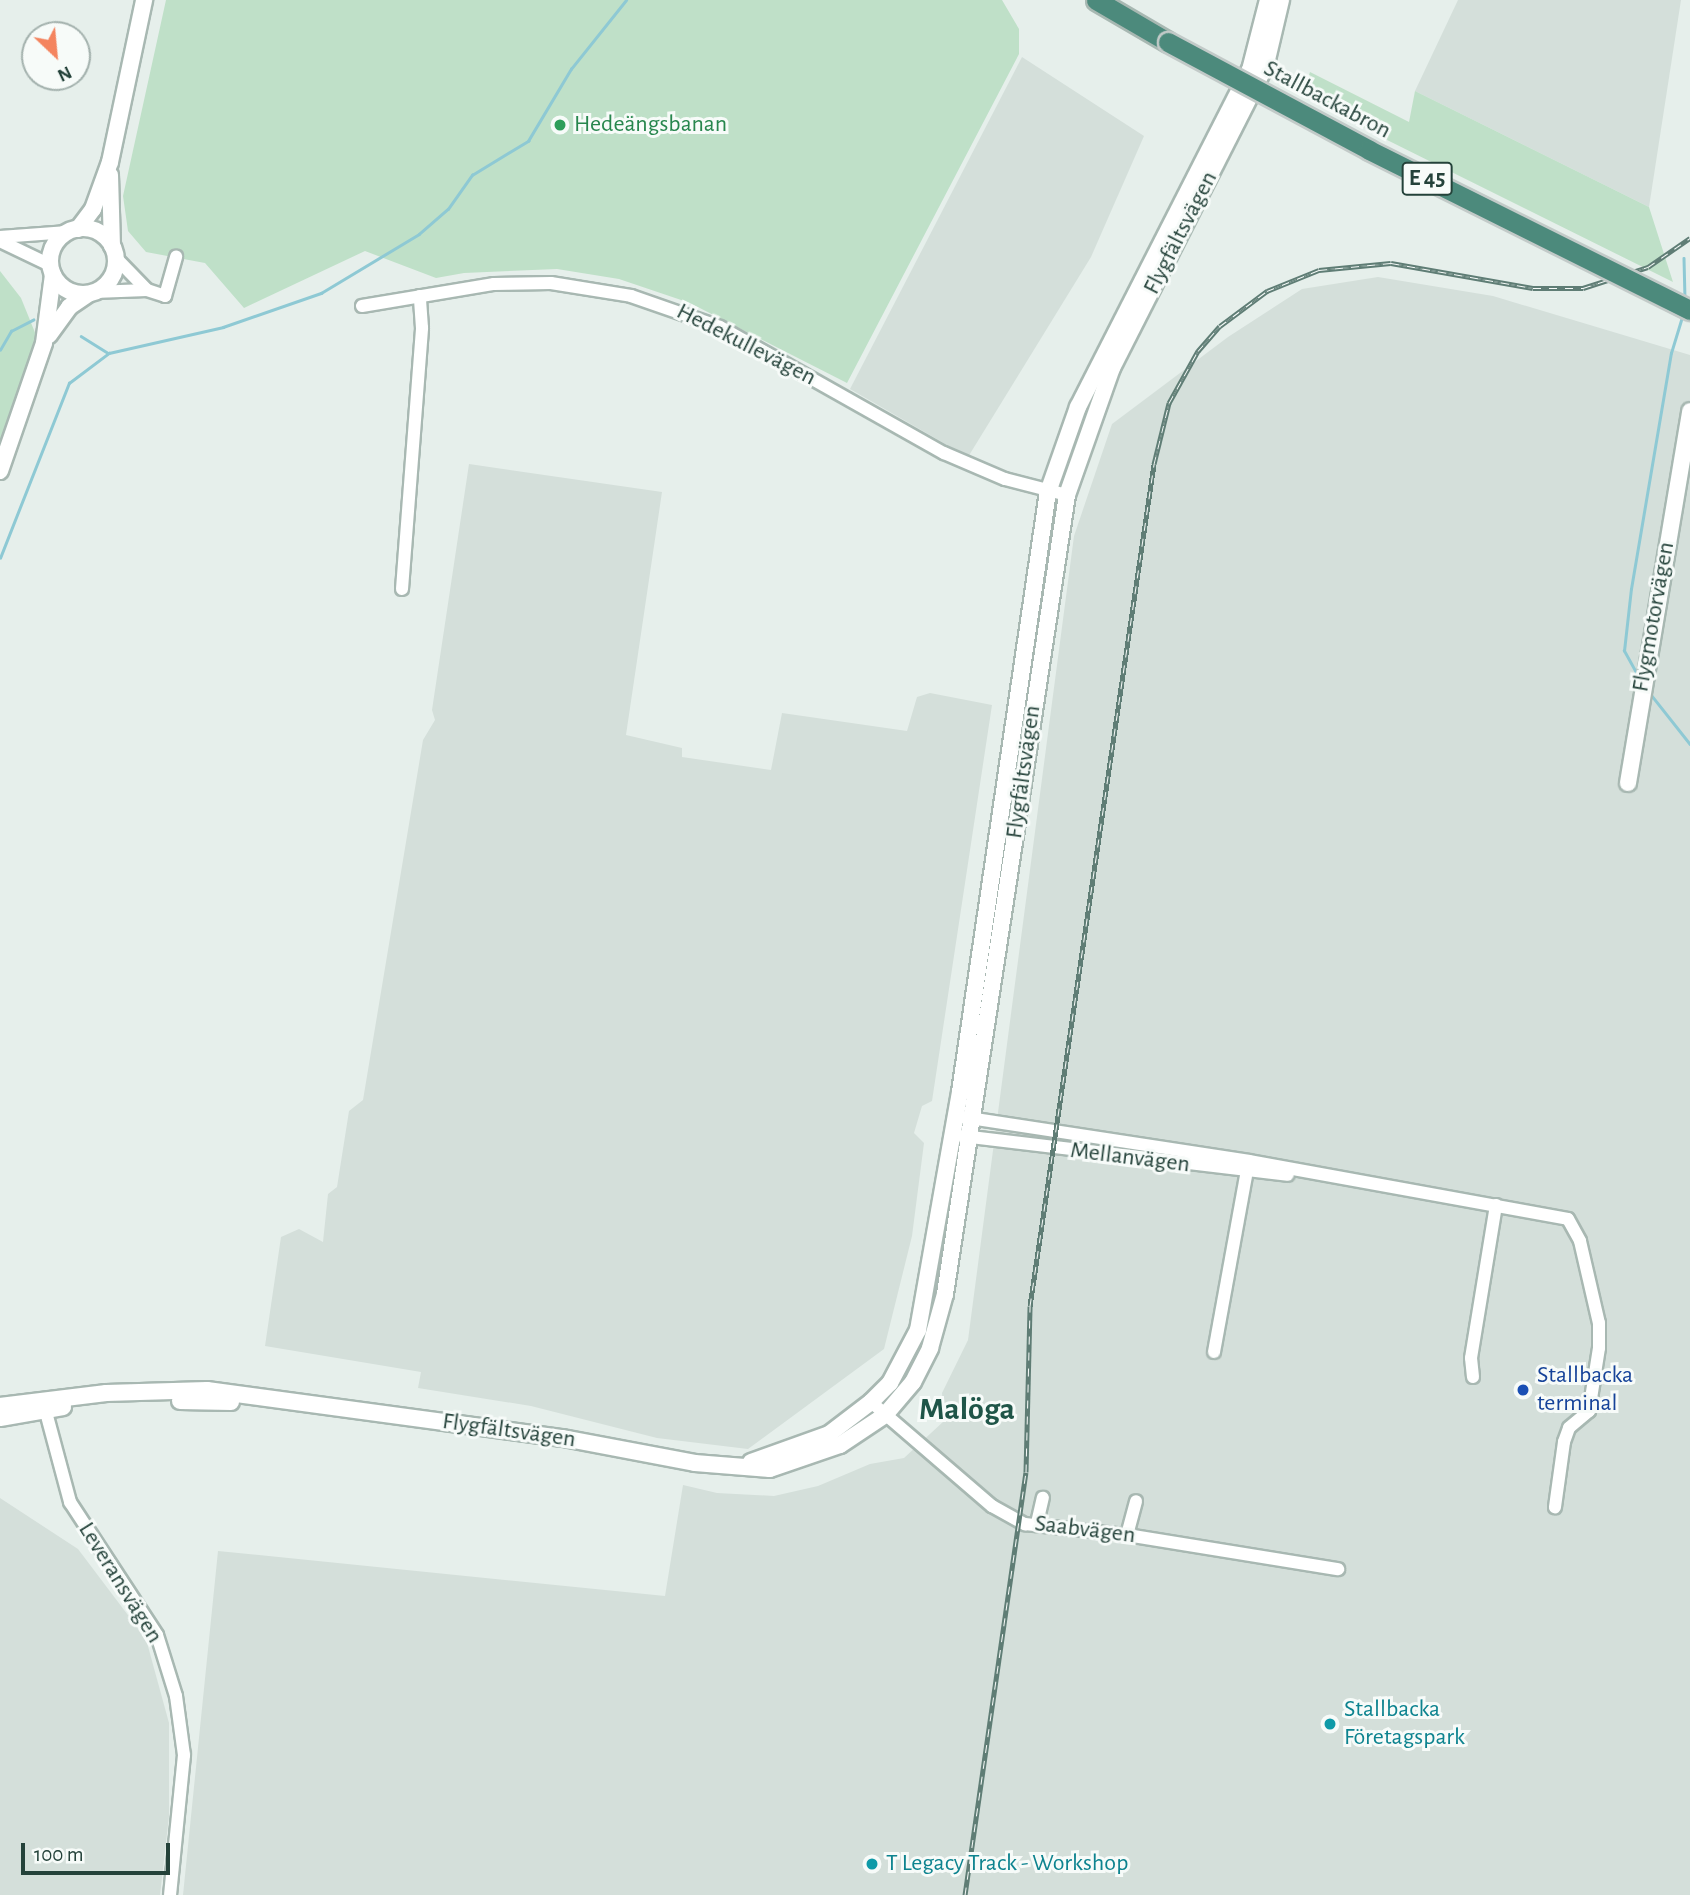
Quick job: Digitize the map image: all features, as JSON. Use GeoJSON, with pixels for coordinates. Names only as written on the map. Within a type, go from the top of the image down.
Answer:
{"type":"FeatureCollection","features":[{"type":"Feature","properties":{"kind":"highway","name":"Stallbackabron"},"geometry":{"type":"LineString","coordinates":[[1096,0],[1168,42],[1369,150],[1690,310]]}},
{"type":"Feature","properties":{"kind":"street"},"geometry":{"type":"LineString","coordinates":[[0,471],[44,344],[54,246],[93,209],[110,162],[144,0]]}},
{"type":"Feature","properties":{"kind":"street","name":"Flygfältsvägen"},"geometry":{"type":"LineString","coordinates":[[964,1118],[1048,492],[1078,407],[1250,70],[1268,0]]}},
{"type":"Feature","properties":{"kind":"street","name":"Flygfältsvägen"},"geometry":{"type":"LineString","coordinates":[[742,1465],[829,1434],[871,1402],[890,1383],[918,1330],[964,1118],[1067,495],[1117,356],[1266,64],[1281,0]]}},
{"type":"Feature","properties":{"kind":"street"},"geometry":{"type":"LineString","coordinates":[[44,344],[69,307],[111,278],[114,252],[110,162]]}},
{"type":"Feature","properties":{"kind":"street"},"geometry":{"type":"LineString","coordinates":[[0,239],[73,230],[97,232],[147,290]]}},
{"type":"Feature","properties":{"kind":"street"},"geometry":{"type":"LineString","coordinates":[[0,239],[51,270],[68,290],[91,293],[147,290],[165,296],[176,257]]}},
{"type":"Feature","properties":{"kind":"street","name":"Hedekullevägen"},"geometry":{"type":"LineString","coordinates":[[362,306],[494,284],[551,283],[672,307],[720,327],[944,453],[1048,492],[1067,495]]}},
{"type":"Feature","properties":{"kind":"street"},"geometry":{"type":"LineString","coordinates":[[402,589],[422,328],[420,296]]}},
{"type":"Feature","properties":{"kind":"street","name":"Flygmotorvägen"},"geometry":{"type":"LineString","coordinates":[[1628,783],[1644,667],[1690,411]]}},
{"type":"Feature","properties":{"kind":"street","name":"Mellanvägen"},"geometry":{"type":"LineString","coordinates":[[964,1118],[1248,1167]]}},
{"type":"Feature","properties":{"kind":"street","name":"Flygfältsvägen"},"geometry":{"type":"LineString","coordinates":[[0,1406],[44,1405],[207,1390],[564,1438],[695,1463],[770,1469],[810,1459],[861,1434],[885,1415],[913,1381],[940,1319],[960,1135]]}},
{"type":"Feature","properties":{"kind":"street","name":"Mellanvägen"},"geometry":{"type":"LineString","coordinates":[[960,1135],[1310,1175],[1560,1215],[1572,1222],[1599,1323],[1589,1412],[1569,1428],[1555,1507]]}},
{"type":"Feature","properties":{"kind":"street"},"geometry":{"type":"LineString","coordinates":[[1214,1352],[1248,1167]]}},
{"type":"Feature","properties":{"kind":"street"},"geometry":{"type":"LineString","coordinates":[[1474,1377],[1472,1349],[1496,1205]]}},
{"type":"Feature","properties":{"kind":"street","name":"Saabvägen"},"geometry":{"type":"LineString","coordinates":[[871,1402],[992,1506],[1025,1524],[1037,1523],[1127,1535],[1338,1569]]}},
{"type":"Feature","properties":{"kind":"street","name":"Flygfältsvägen"},"geometry":{"type":"LineString","coordinates":[[0,1418],[44,1405]]}},
{"type":"Feature","properties":{"kind":"street","name":"Leveransvägen"},"geometry":{"type":"LineString","coordinates":[[44,1405],[70,1502],[157,1635],[176,1696],[184,1755],[170,1895]]}},
{"type":"Feature","properties":{"kind":"street"},"geometry":{"type":"LineString","coordinates":[[1037,1523],[1043,1498]]}},
{"type":"Feature","properties":{"kind":"street"},"geometry":{"type":"LineString","coordinates":[[1127,1535],[1136,1501]]}},
{"type":"Feature","properties":{"kind":"shaded area"},"geometry":{"type":"Polygon","coordinates":[[[1458,0],[1681,0],[1649,207],[1415,91],[1458,0]]]}},
{"type":"Feature","properties":{"kind":"shaded area"},"geometry":{"type":"Polygon","coordinates":[[[1022,57],[1144,136],[1091,257],[968,457],[850,389],[1022,57]]]}},
{"type":"Feature","properties":{"kind":"shaded area"},"geometry":{"type":"Polygon","coordinates":[[[1378,277],[1493,296],[1690,355],[1690,1895],[183,1895],[218,1551],[665,1596],[683,1485],[717,1493],[774,1496],[818,1486],[870,1464],[904,1458],[944,1421],[942,1393],[968,1340],[1074,536],[1112,424],[1228,337],[1302,289],[1378,277]]]}},
{"type":"Feature","properties":{"kind":"shaded area"},"geometry":{"type":"Polygon","coordinates":[[[469,464],[662,492],[626,735],[682,748],[682,757],[771,770],[782,713],[907,731],[917,697],[930,693],[992,705],[932,1101],[922,1106],[914,1133],[924,1143],[912,1236],[884,1349],[748,1449],[657,1438],[531,1406],[418,1388],[421,1372],[265,1346],[281,1237],[299,1229],[323,1242],[328,1194],[337,1187],[349,1111],[363,1100],[423,740],[435,720],[432,710],[469,464]]]}},
{"type":"Feature","properties":{"kind":"shaded area"},"geometry":{"type":"Polygon","coordinates":[[[0,1498],[78,1549],[146,1639],[169,1723],[169,1816],[160,1895],[0,1895],[0,1498]]]}},
{"type":"Feature","properties":{"kind":"green space","name":"Hedeängsbanan"},"geometry":{"type":"Polygon","coordinates":[[[166,0],[1002,0],[1019,29],[1019,54],[847,383],[690,303],[619,279],[557,269],[464,273],[436,278],[365,251],[244,308],[205,263],[146,252],[128,231],[123,196],[166,0]]]}},
{"type":"Feature","properties":{"kind":"green space"},"geometry":{"type":"Polygon","coordinates":[[[1310,72],[1409,122],[1415,91],[1649,207],[1673,282],[1373,133],[1303,92],[1310,72]]]}},
{"type":"Feature","properties":{"kind":"green space"},"geometry":{"type":"Polygon","coordinates":[[[0,271],[21,298],[38,340],[0,442],[0,271]]]}},
{"type":"Feature","properties":{"kind":"waterway"},"geometry":{"type":"LineString","coordinates":[[0,558],[69,383],[109,353],[223,327],[321,293],[419,234],[448,209],[472,175],[528,141],[571,69],[626,0]]}},
{"type":"Feature","properties":{"kind":"waterway"},"geometry":{"type":"LineString","coordinates":[[1684,258],[1685,299]]}},
{"type":"Feature","properties":{"kind":"waterway"},"geometry":{"type":"LineString","coordinates":[[1639,678],[1624,651],[1631,589],[1671,353],[1682,316]]}},
{"type":"Feature","properties":{"kind":"waterway"},"geometry":{"type":"LineString","coordinates":[[0,350],[11,331],[33,320]]}},
{"type":"Feature","properties":{"kind":"waterway"},"geometry":{"type":"LineString","coordinates":[[81,336],[108,353]]}},
{"type":"Feature","properties":{"kind":"waterway"},"geometry":{"type":"LineString","coordinates":[[1649,692],[1690,744]]}},
{"type":"Feature","properties":{"kind":"railway"},"geometry":{"type":"LineString","coordinates":[[965,1895],[1026,1472],[1030,1306],[1154,464],[1169,403],[1198,351],[1220,326],[1267,291],[1319,270],[1391,263],[1533,288],[1583,288],[1648,267],[1690,238]]}},
{"type":"Feature","properties":{"kind":"place","name":"Hedeängsbanan"},"geometry":{"type":"Point","coordinates":[560,125]}},
{"type":"Feature","properties":{"kind":"place","name":"Stallbacka terminal"},"geometry":{"type":"Point","coordinates":[1523,1390]}},
{"type":"Feature","properties":{"kind":"place","name":"Stallbacka Företagspark"},"geometry":{"type":"Point","coordinates":[1330,1724]}},
{"type":"Feature","properties":{"kind":"place","name":"T Legacy Track - Workshop"},"geometry":{"type":"Point","coordinates":[872,1864]}},
{"type":"Feature","properties":{"kind":"district","name":"Malöga"},"geometry":{"type":"Point","coordinates":[967,1409]}}]}
